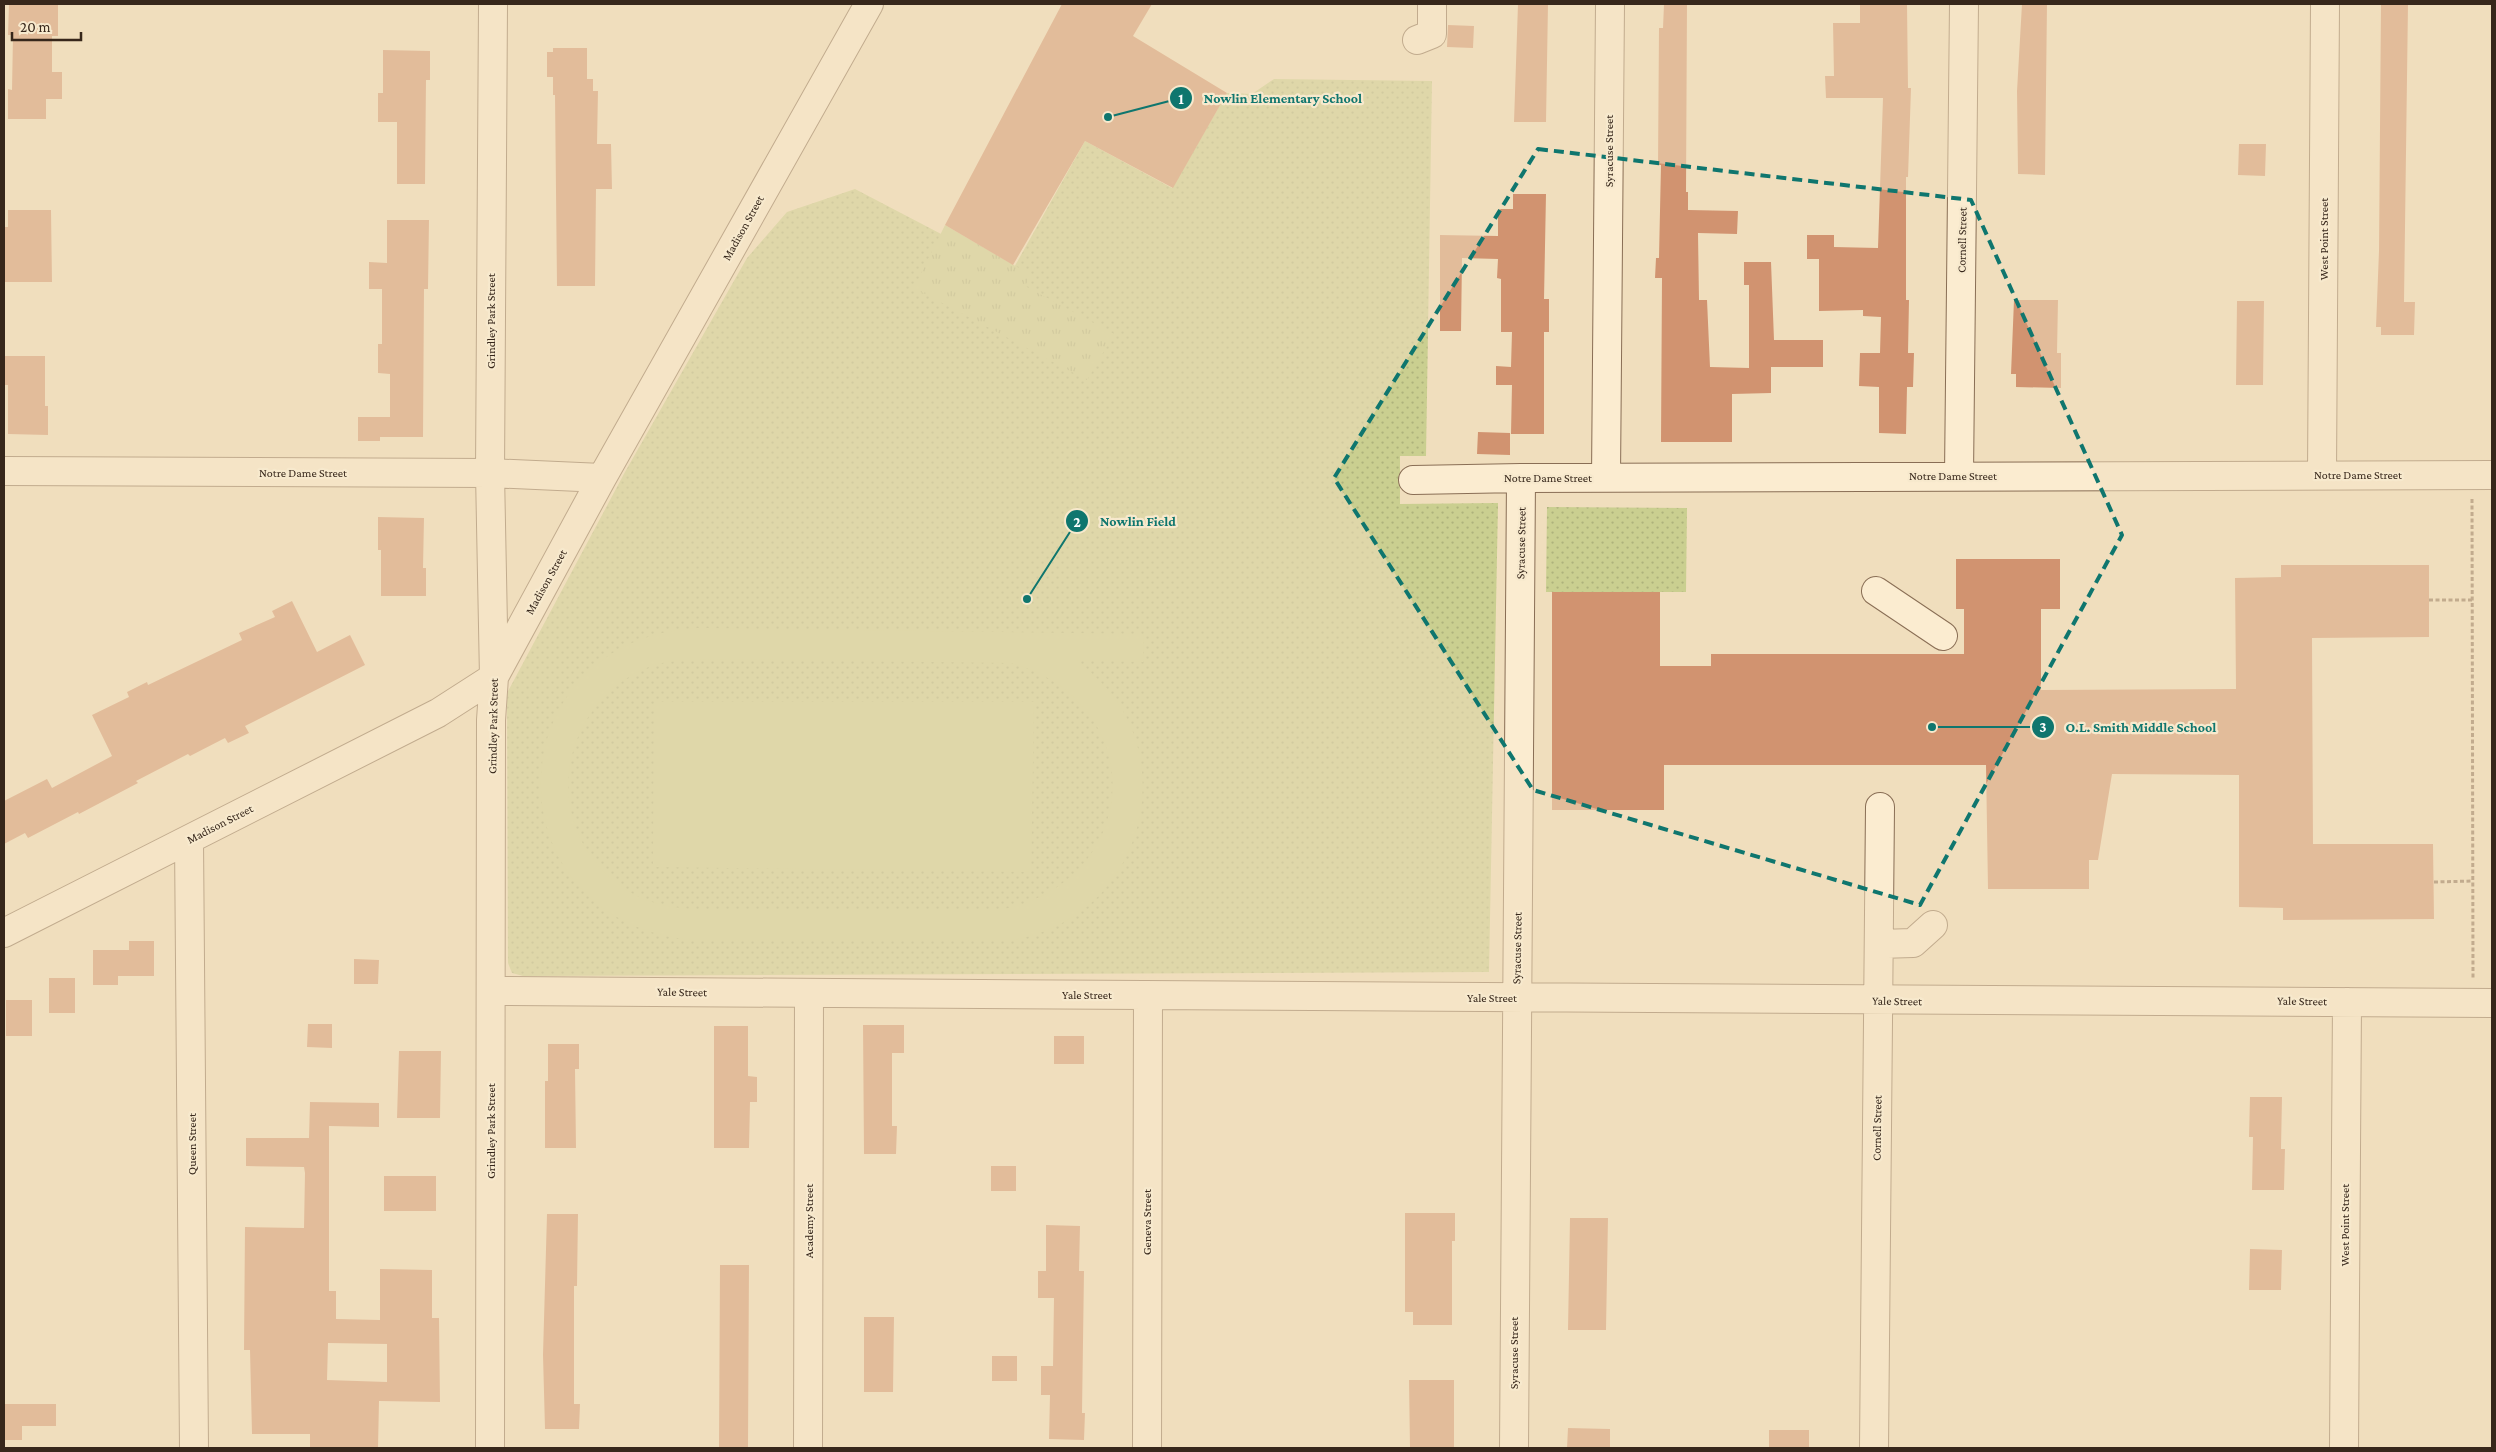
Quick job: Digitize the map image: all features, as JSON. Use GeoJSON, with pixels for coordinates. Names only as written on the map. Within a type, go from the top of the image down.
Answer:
{"type":"FeatureCollection","features":[{"type":"Feature","properties":{"kind":"street","name":"Grindley Park Street"},"geometry":{"type":"LineString","coordinates":[[490,1448],[491,720],[494,677],[490,473],[493,4]]}},
{"type":"Feature","properties":{"kind":"street","name":"Madison Street"},"geometry":{"type":"LineString","coordinates":[[4,933],[438,713],[494,677],[602,478],[869,4]]}},
{"type":"Feature","properties":{"kind":"street"},"geometry":{"type":"LineString","coordinates":[[1417,40],[1432,34],[1432,4]]}},
{"type":"Feature","properties":{"kind":"street","name":"Syracuse Street"},"geometry":{"type":"LineString","coordinates":[[1606,478],[1610,4]]}},
{"type":"Feature","properties":{"kind":"street","name":"Cornell Street"},"geometry":{"type":"LineString","coordinates":[[1959,476],[1964,4]]}},
{"type":"Feature","properties":{"kind":"street","name":"West Point Street"},"geometry":{"type":"LineString","coordinates":[[2322,475],[2325,4]]}},
{"type":"Feature","properties":{"kind":"street","name":"Notre Dame Street"},"geometry":{"type":"LineString","coordinates":[[4,471],[490,473],[602,478]]}},
{"type":"Feature","properties":{"kind":"street","name":"Notre Dame Street"},"geometry":{"type":"LineString","coordinates":[[1413,480],[2492,475]]}},
{"type":"Feature","properties":{"kind":"street","name":"Syracuse Street"},"geometry":{"type":"LineString","coordinates":[[1514,1448],[1521,478]]}},
{"type":"Feature","properties":{"kind":"street"},"geometry":{"type":"LineString","coordinates":[[1876,591],[1943,636]]}},
{"type":"Feature","properties":{"kind":"street","name":"Cornell Street"},"geometry":{"type":"LineString","coordinates":[[1874,1448],[1880,807]]}},
{"type":"Feature","properties":{"kind":"street","name":"Queen Street"},"geometry":{"type":"LineString","coordinates":[[189,840],[194,1448]]}},
{"type":"Feature","properties":{"kind":"street"},"geometry":{"type":"LineString","coordinates":[[1879,944],[1913,943],[1933,925]]}},
{"type":"Feature","properties":{"kind":"street","name":"Yale Street"},"geometry":{"type":"LineString","coordinates":[[492,991],[2492,1004]]}},
{"type":"Feature","properties":{"kind":"street","name":"Academy Street"},"geometry":{"type":"LineString","coordinates":[[808,1448],[809,993]]}},
{"type":"Feature","properties":{"kind":"street","name":"Geneva Street"},"geometry":{"type":"LineString","coordinates":[[1147,1448],[1148,996]]}},
{"type":"Feature","properties":{"kind":"street","name":"West Point Street"},"geometry":{"type":"LineString","coordinates":[[2344,1448],[2347,1002]]}},
{"type":"Feature","properties":{"kind":"path"},"geometry":{"type":"LineString","coordinates":[[2472,497],[2473,981]]}},
{"type":"Feature","properties":{"kind":"path"},"geometry":{"type":"LineString","coordinates":[[2429,600],[2472,600]]}},
{"type":"Feature","properties":{"kind":"path"},"geometry":{"type":"LineString","coordinates":[[2434,882],[2473,882]]}},
{"type":"Feature","properties":{"kind":"highlighted area"},"geometry":{"type":"Polygon","coordinates":[[[1538,149],[1971,200],[2122,535],[1920,905],[1533,790],[1334,478],[1538,149]]]}},
{"type":"Feature","properties":{"kind":"green space"},"geometry":{"type":"Polygon","coordinates":[[[1274,79],[1432,81],[1426,456],[1400,456],[1400,504],[1498,503],[1489,972],[523,976],[512,973],[508,963],[507,693],[625,472],[747,258],[787,212],[855,189],[1012,271],[1085,141],[1172,188],[1227,93],[1252,94],[1274,79]]]}},
{"type":"Feature","properties":{"kind":"green space"},"geometry":{"type":"Polygon","coordinates":[[[945,225],[1031,275],[1025,286],[1114,334],[1087,380],[914,288],[945,225]]]}},
{"type":"Feature","properties":{"kind":"green space"},"geometry":{"type":"Polygon","coordinates":[[[1547,507],[1687,508],[1686,592],[1546,592],[1547,507]]]}},
{"type":"Feature","properties":{"kind":"green space"},"geometry":{"type":"Polygon","coordinates":[[[699,628],[1144,634],[1143,662],[1077,660],[1113,696],[1123,711],[1135,738],[1141,767],[1142,796],[1138,825],[1128,852],[1114,878],[1095,900],[1071,918],[1041,933],[1008,941],[694,940],[626,922],[578,885],[550,836],[541,781],[552,726],[582,678],[631,644],[699,628]],[[696,659],[654,665],[629,677],[607,694],[590,714],[578,737],[570,763],[568,789],[572,816],[582,842],[602,870],[619,885],[639,897],[654,903],[691,909],[1005,909],[1051,891],[1085,862],[1105,827],[1112,788],[1107,748],[1088,712],[1055,683],[1010,663],[696,659]]]}},
{"type":"Feature","properties":{"kind":"green space"},"geometry":{"type":"Polygon","coordinates":[[[654,702],[1034,702],[1031,872],[653,867],[654,702]]]}},
{"type":"Feature","properties":{"kind":"building"},"geometry":{"type":"Polygon","coordinates":[[[9,4],[58,4],[58,36],[52,36],[52,72],[62,72],[62,99],[46,99],[46,119],[8,119],[8,89],[12,90],[13,35],[8,35],[9,4]]]}},
{"type":"Feature","properties":{"kind":"building"},"geometry":{"type":"Polygon","coordinates":[[[1062,4],[1152,4],[1133,36],[1227,93],[1173,188],[1085,141],[1013,265],[945,225],[1062,4]]]}},
{"type":"Feature","properties":{"kind":"building"},"geometry":{"type":"Polygon","coordinates":[[[1518,4],[1548,4],[1546,122],[1514,122],[1518,4]]]}},
{"type":"Feature","properties":{"kind":"building"},"geometry":{"type":"Polygon","coordinates":[[[1664,4],[1687,4],[1686,192],[1688,192],[1688,210],[1738,211],[1737,234],[1698,233],[1699,300],[1707,300],[1710,367],[1749,368],[1749,285],[1744,285],[1744,262],[1771,262],[1774,340],[1823,340],[1823,367],[1771,367],[1771,393],[1732,394],[1732,442],[1661,442],[1662,278],[1655,278],[1656,258],[1659,258],[1661,165],[1658,165],[1659,28],[1663,28],[1664,4]]]}},
{"type":"Feature","properties":{"kind":"building"},"geometry":{"type":"Polygon","coordinates":[[[1860,4],[1907,4],[1908,88],[1911,88],[1908,177],[1906,177],[1906,300],[1909,300],[1908,353],[1914,353],[1913,387],[1907,387],[1906,434],[1879,433],[1879,387],[1859,386],[1860,353],[1880,353],[1881,317],[1863,316],[1863,310],[1819,311],[1819,259],[1807,259],[1807,235],[1834,235],[1834,247],[1878,248],[1883,98],[1826,98],[1825,76],[1834,76],[1833,23],[1860,23],[1860,4]]]}},
{"type":"Feature","properties":{"kind":"building"},"geometry":{"type":"Polygon","coordinates":[[[2022,4],[2047,4],[2045,175],[2018,174],[2017,91],[2022,4]]]}},
{"type":"Feature","properties":{"kind":"building"},"geometry":{"type":"Polygon","coordinates":[[[2381,4],[2408,4],[2404,302],[2415,302],[2414,335],[2381,335],[2381,327],[2376,327],[2379,251],[2381,4]]]}},
{"type":"Feature","properties":{"kind":"building"},"geometry":{"type":"Polygon","coordinates":[[[1448,25],[1474,26],[1473,48],[1447,47],[1448,25]]]}},
{"type":"Feature","properties":{"kind":"building"},"geometry":{"type":"Polygon","coordinates":[[[553,48],[587,48],[587,79],[593,79],[593,91],[598,91],[597,144],[611,144],[612,189],[596,189],[595,286],[557,286],[555,95],[553,95],[553,77],[547,77],[547,52],[553,52],[553,48]]]}},
{"type":"Feature","properties":{"kind":"building"},"geometry":{"type":"Polygon","coordinates":[[[383,50],[430,51],[430,80],[426,80],[425,184],[397,184],[397,122],[378,122],[378,93],[383,93],[383,50]]]}},
{"type":"Feature","properties":{"kind":"building"},"geometry":{"type":"Polygon","coordinates":[[[2239,144],[2266,144],[2265,176],[2238,175],[2239,144]]]}},
{"type":"Feature","properties":{"kind":"building"},"geometry":{"type":"Polygon","coordinates":[[[1513,194],[1546,194],[1544,299],[1549,299],[1549,332],[1544,332],[1544,434],[1511,434],[1512,385],[1496,385],[1496,366],[1511,367],[1512,332],[1501,332],[1501,279],[1497,278],[1498,259],[1462,258],[1461,331],[1440,331],[1440,235],[1498,236],[1498,209],[1513,209],[1513,194]]]}},
{"type":"Feature","properties":{"kind":"building"},"geometry":{"type":"Polygon","coordinates":[[[8,210],[51,210],[52,282],[5,282],[5,227],[8,227],[8,210]]]}},
{"type":"Feature","properties":{"kind":"building"},"geometry":{"type":"Polygon","coordinates":[[[387,220],[429,220],[428,289],[424,289],[423,437],[380,437],[380,441],[358,441],[358,417],[390,417],[390,374],[378,373],[378,344],[382,344],[382,289],[369,289],[369,262],[387,263],[387,220]]]}},
{"type":"Feature","properties":{"kind":"building"},"geometry":{"type":"Polygon","coordinates":[[[2014,300],[2058,300],[2057,353],[2061,353],[2061,388],[2016,387],[2016,374],[2011,374],[2014,300]]]}},
{"type":"Feature","properties":{"kind":"building"},"geometry":{"type":"Polygon","coordinates":[[[2237,301],[2264,301],[2263,385],[2236,385],[2237,301]]]}},
{"type":"Feature","properties":{"kind":"building"},"geometry":{"type":"Polygon","coordinates":[[[4,356],[45,356],[45,406],[48,406],[48,435],[8,434],[8,385],[4,385],[4,356]]]}},
{"type":"Feature","properties":{"kind":"building"},"geometry":{"type":"Polygon","coordinates":[[[1478,432],[1510,433],[1510,455],[1477,454],[1478,432]]]}},
{"type":"Feature","properties":{"kind":"building"},"geometry":{"type":"Polygon","coordinates":[[[378,517],[424,518],[423,568],[426,568],[426,596],[381,596],[381,550],[378,550],[378,517]]]}},
{"type":"Feature","properties":{"kind":"building"},"geometry":{"type":"Polygon","coordinates":[[[1956,559],[2060,559],[2060,609],[2041,609],[2041,690],[2236,689],[2235,578],[2281,577],[2281,565],[2429,565],[2429,637],[2312,638],[2313,844],[2433,844],[2434,919],[2283,920],[2283,908],[2239,907],[2239,775],[2112,774],[2098,860],[2089,860],[2089,889],[1988,889],[1986,765],[1664,765],[1664,810],[1552,810],[1552,592],[1660,592],[1660,666],[1711,666],[1711,654],[1964,654],[1964,609],[1956,609],[1956,559]]]}},
{"type":"Feature","properties":{"kind":"building"},"geometry":{"type":"Polygon","coordinates":[[[292,601],[317,652],[350,635],[365,665],[245,726],[249,733],[228,743],[225,738],[190,756],[188,754],[79,814],[78,812],[28,838],[25,833],[4,844],[4,801],[47,779],[52,788],[112,756],[92,715],[129,697],[127,692],[147,682],[148,685],[242,640],[239,633],[275,617],[272,611],[292,601]]]}},
{"type":"Feature","properties":{"kind":"building"},"geometry":{"type":"Polygon","coordinates":[[[129,941],[154,941],[154,976],[118,976],[118,985],[93,985],[93,950],[129,950],[129,941]]]}},
{"type":"Feature","properties":{"kind":"building"},"geometry":{"type":"Polygon","coordinates":[[[354,959],[379,960],[378,984],[354,984],[354,959]]]}},
{"type":"Feature","properties":{"kind":"building"},"geometry":{"type":"Polygon","coordinates":[[[49,978],[75,978],[75,1013],[49,1013],[49,978]]]}},
{"type":"Feature","properties":{"kind":"building"},"geometry":{"type":"Polygon","coordinates":[[[6,1000],[32,1000],[32,1036],[6,1036],[6,1000]]]}},
{"type":"Feature","properties":{"kind":"building"},"geometry":{"type":"Polygon","coordinates":[[[308,1024],[332,1024],[332,1048],[307,1047],[308,1024]]]}},
{"type":"Feature","properties":{"kind":"building"},"geometry":{"type":"Polygon","coordinates":[[[863,1025],[904,1025],[904,1053],[892,1053],[892,1126],[897,1126],[896,1154],[864,1154],[863,1025]]]}},
{"type":"Feature","properties":{"kind":"building"},"geometry":{"type":"Polygon","coordinates":[[[714,1026],[748,1026],[748,1076],[757,1077],[757,1102],[750,1102],[749,1148],[714,1148],[714,1026]]]}},
{"type":"Feature","properties":{"kind":"building"},"geometry":{"type":"Polygon","coordinates":[[[1054,1036],[1084,1036],[1084,1064],[1054,1064],[1054,1036]]]}},
{"type":"Feature","properties":{"kind":"building"},"geometry":{"type":"Polygon","coordinates":[[[548,1044],[579,1044],[579,1069],[575,1069],[576,1148],[545,1148],[545,1081],[548,1081],[548,1044]]]}},
{"type":"Feature","properties":{"kind":"building"},"geometry":{"type":"Polygon","coordinates":[[[399,1051],[441,1051],[440,1118],[397,1118],[399,1051]]]}},
{"type":"Feature","properties":{"kind":"building"},"geometry":{"type":"Polygon","coordinates":[[[2250,1097],[2282,1097],[2281,1149],[2285,1149],[2284,1190],[2252,1190],[2253,1137],[2249,1137],[2250,1097]]]}},
{"type":"Feature","properties":{"kind":"building"},"geometry":{"type":"Polygon","coordinates":[[[310,1102],[379,1103],[379,1127],[329,1126],[329,1291],[336,1291],[336,1319],[380,1320],[380,1269],[432,1270],[432,1318],[439,1318],[440,1402],[379,1401],[378,1448],[310,1448],[310,1434],[252,1434],[250,1350],[244,1350],[245,1227],[304,1228],[305,1173],[304,1167],[246,1166],[246,1138],[309,1138],[310,1102]],[[328,1343],[327,1380],[387,1382],[387,1344],[328,1343]]]}},
{"type":"Feature","properties":{"kind":"building"},"geometry":{"type":"Polygon","coordinates":[[[991,1166],[1016,1166],[1016,1191],[991,1191],[991,1166]]]}},
{"type":"Feature","properties":{"kind":"building"},"geometry":{"type":"Polygon","coordinates":[[[384,1176],[436,1176],[436,1211],[384,1211],[384,1176]]]}},
{"type":"Feature","properties":{"kind":"building"},"geometry":{"type":"Polygon","coordinates":[[[1405,1213],[1455,1213],[1455,1241],[1452,1241],[1452,1325],[1413,1325],[1413,1312],[1405,1312],[1405,1213]]]}},
{"type":"Feature","properties":{"kind":"building"},"geometry":{"type":"Polygon","coordinates":[[[547,1214],[578,1214],[577,1286],[574,1286],[574,1404],[580,1404],[579,1429],[545,1429],[543,1355],[547,1214]]]}},
{"type":"Feature","properties":{"kind":"building"},"geometry":{"type":"Polygon","coordinates":[[[1570,1218],[1608,1218],[1606,1330],[1568,1330],[1570,1218]]]}},
{"type":"Feature","properties":{"kind":"building"},"geometry":{"type":"Polygon","coordinates":[[[1046,1225],[1080,1226],[1079,1271],[1084,1271],[1082,1413],[1085,1413],[1084,1440],[1049,1439],[1050,1395],[1041,1395],[1041,1366],[1053,1366],[1054,1298],[1038,1298],[1038,1271],[1046,1271],[1046,1225]]]}},
{"type":"Feature","properties":{"kind":"building"},"geometry":{"type":"Polygon","coordinates":[[[2250,1249],[2282,1250],[2281,1290],[2249,1290],[2250,1249]]]}},
{"type":"Feature","properties":{"kind":"building"},"geometry":{"type":"Polygon","coordinates":[[[720,1265],[749,1265],[748,1448],[719,1448],[720,1265]]]}},
{"type":"Feature","properties":{"kind":"building"},"geometry":{"type":"Polygon","coordinates":[[[864,1317],[894,1317],[893,1392],[864,1392],[864,1317]]]}},
{"type":"Feature","properties":{"kind":"building"},"geometry":{"type":"Polygon","coordinates":[[[992,1356],[1017,1356],[1017,1381],[992,1381],[992,1356]]]}},
{"type":"Feature","properties":{"kind":"building"},"geometry":{"type":"Polygon","coordinates":[[[1409,1380],[1454,1380],[1454,1448],[1410,1448],[1409,1380]]]}},
{"type":"Feature","properties":{"kind":"building"},"geometry":{"type":"Polygon","coordinates":[[[4,1404],[56,1404],[56,1426],[22,1426],[22,1440],[4,1440],[4,1404]]]}},
{"type":"Feature","properties":{"kind":"building"},"geometry":{"type":"Polygon","coordinates":[[[1568,1428],[1610,1429],[1610,1448],[1567,1448],[1568,1428]]]}},
{"type":"Feature","properties":{"kind":"building"},"geometry":{"type":"Polygon","coordinates":[[[1769,1430],[1809,1430],[1809,1448],[1769,1448],[1769,1430]]]}},
{"type":"Feature","properties":{"kind":"place","name":"Nowlin Elementary School"},"geometry":{"type":"Point","coordinates":[1108,117]}},
{"type":"Feature","properties":{"kind":"place","name":"Nowlin Field"},"geometry":{"type":"Point","coordinates":[1027,599]}},
{"type":"Feature","properties":{"kind":"place","name":"O.L. Smith Middle School"},"geometry":{"type":"Point","coordinates":[1932,727]}}]}
